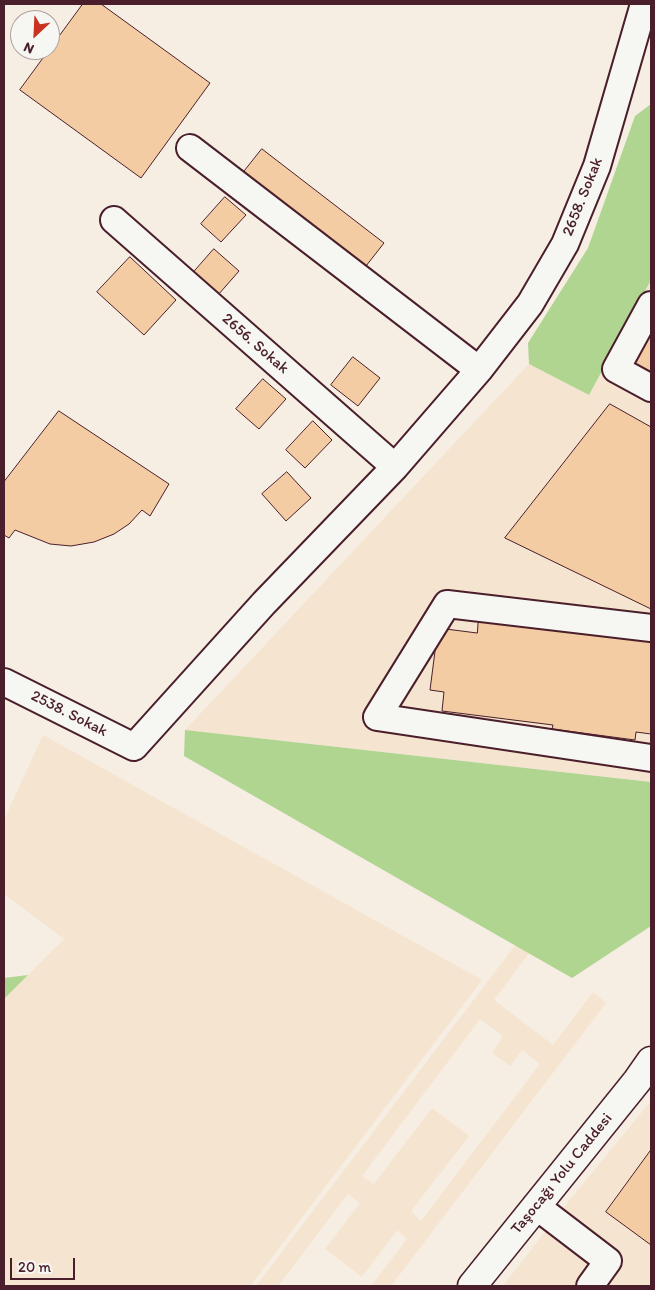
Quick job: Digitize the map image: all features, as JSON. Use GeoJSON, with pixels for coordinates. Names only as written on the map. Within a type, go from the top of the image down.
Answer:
{"type":"FeatureCollection","features":[{"type":"Feature","properties":{"kind":"main road","name":"Taşocağı Yolu Caddesi"},"geometry":{"type":"LineString","coordinates":[[472,1286],[651,1061]]}},
{"type":"Feature","properties":{"kind":"street","name":"2658. Sokak"},"geometry":{"type":"LineString","coordinates":[[134,747],[264,603],[395,467],[453,402],[530,304],[565,244],[597,166],[644,4]]}},
{"type":"Feature","properties":{"kind":"street"},"geometry":{"type":"LineString","coordinates":[[190,148],[479,370]]}},
{"type":"Feature","properties":{"kind":"street","name":"2656. Sokak"},"geometry":{"type":"LineString","coordinates":[[114,220],[395,467]]}},
{"type":"Feature","properties":{"kind":"street"},"geometry":{"type":"LineString","coordinates":[[651,305],[616,369],[651,388]]}},
{"type":"Feature","properties":{"kind":"street"},"geometry":{"type":"LineString","coordinates":[[651,628],[447,604],[376,717],[651,758]]}},
{"type":"Feature","properties":{"kind":"street","name":"2538. Sokak"},"geometry":{"type":"LineString","coordinates":[[4,682],[134,747]]}},
{"type":"Feature","properties":{"kind":"street"},"geometry":{"type":"LineString","coordinates":[[536,1206],[608,1261],[590,1286]]}},
{"type":"Feature","properties":{"kind":"shaded area"},"geometry":{"type":"Polygon","coordinates":[[[651,280],[651,782],[185,730],[529,364],[589,395],[651,280]]]}},
{"type":"Feature","properties":{"kind":"shaded area"},"geometry":{"type":"Polygon","coordinates":[[[43,735],[482,980],[250,1286],[4,1286],[4,999],[64,939],[4,894],[4,820],[43,735]]]}},
{"type":"Feature","properties":{"kind":"shaded area"},"geometry":{"type":"Polygon","coordinates":[[[520,939],[533,948],[494,1000],[553,1045],[593,992],[606,1003],[391,1286],[371,1286],[407,1239],[397,1230],[362,1277],[325,1249],[360,1203],[348,1194],[278,1286],[256,1286],[520,939]],[[480,1019],[362,1176],[374,1184],[432,1108],[469,1136],[411,1211],[421,1221],[540,1064],[522,1050],[510,1066],[492,1053],[503,1036],[480,1019]]]}},
{"type":"Feature","properties":{"kind":"shaded area"},"geometry":{"type":"Polygon","coordinates":[[[651,1101],[651,1286],[503,1286],[568,1202],[651,1101]]]}},
{"type":"Feature","properties":{"kind":"green space"},"geometry":{"type":"Polygon","coordinates":[[[651,104],[651,280],[589,395],[529,364],[528,343],[588,248],[635,116],[651,104]]]}},
{"type":"Feature","properties":{"kind":"green space"},"geometry":{"type":"Polygon","coordinates":[[[185,730],[651,782],[651,926],[572,978],[184,756],[185,730]]]}},
{"type":"Feature","properties":{"kind":"green space"},"geometry":{"type":"Polygon","coordinates":[[[28,975],[4,999],[4,978],[28,975]]]}},
{"type":"Feature","properties":{"kind":"building"},"geometry":{"type":"Polygon","coordinates":[[[83,4],[101,4],[210,83],[141,178],[20,90],[42,60],[60,60],[60,35],[83,4]]]}},
{"type":"Feature","properties":{"kind":"building"},"geometry":{"type":"Polygon","coordinates":[[[262,149],[384,243],[366,266],[243,173],[262,149]]]}},
{"type":"Feature","properties":{"kind":"building"},"geometry":{"type":"Polygon","coordinates":[[[225,197],[246,215],[221,242],[201,224],[225,197]]]}},
{"type":"Feature","properties":{"kind":"building"},"geometry":{"type":"Polygon","coordinates":[[[214,249],[239,271],[218,295],[193,273],[214,249]]]}},
{"type":"Feature","properties":{"kind":"building"},"geometry":{"type":"Polygon","coordinates":[[[130,257],[176,300],[144,335],[97,292],[130,257]]]}},
{"type":"Feature","properties":{"kind":"building"},"geometry":{"type":"Polygon","coordinates":[[[651,329],[651,376],[628,364],[651,329]]]}},
{"type":"Feature","properties":{"kind":"building"},"geometry":{"type":"Polygon","coordinates":[[[353,357],[380,378],[358,406],[331,385],[353,357]]]}},
{"type":"Feature","properties":{"kind":"building"},"geometry":{"type":"Polygon","coordinates":[[[263,379],[286,399],[259,429],[236,409],[263,379]]]}},
{"type":"Feature","properties":{"kind":"building"},"geometry":{"type":"Polygon","coordinates":[[[610,404],[651,427],[651,609],[505,538],[610,404]]]}},
{"type":"Feature","properties":{"kind":"building"},"geometry":{"type":"Polygon","coordinates":[[[59,411],[169,484],[150,516],[142,510],[129,524],[114,534],[94,542],[71,546],[50,544],[15,530],[9,538],[4,535],[4,482],[59,411]]]}},
{"type":"Feature","properties":{"kind":"building"},"geometry":{"type":"Polygon","coordinates":[[[313,421],[332,440],[305,468],[286,450],[313,421]]]}},
{"type":"Feature","properties":{"kind":"building"},"geometry":{"type":"Polygon","coordinates":[[[287,472],[311,498],[286,521],[262,494],[287,472]]]}},
{"type":"Feature","properties":{"kind":"building"},"geometry":{"type":"Polygon","coordinates":[[[479,615],[651,638],[651,734],[636,732],[635,740],[552,729],[553,725],[442,711],[444,692],[430,690],[438,628],[477,633],[479,615]]]}},
{"type":"Feature","properties":{"kind":"building"},"geometry":{"type":"Polygon","coordinates":[[[651,1150],[651,1245],[606,1212],[651,1150]]]}}]}
